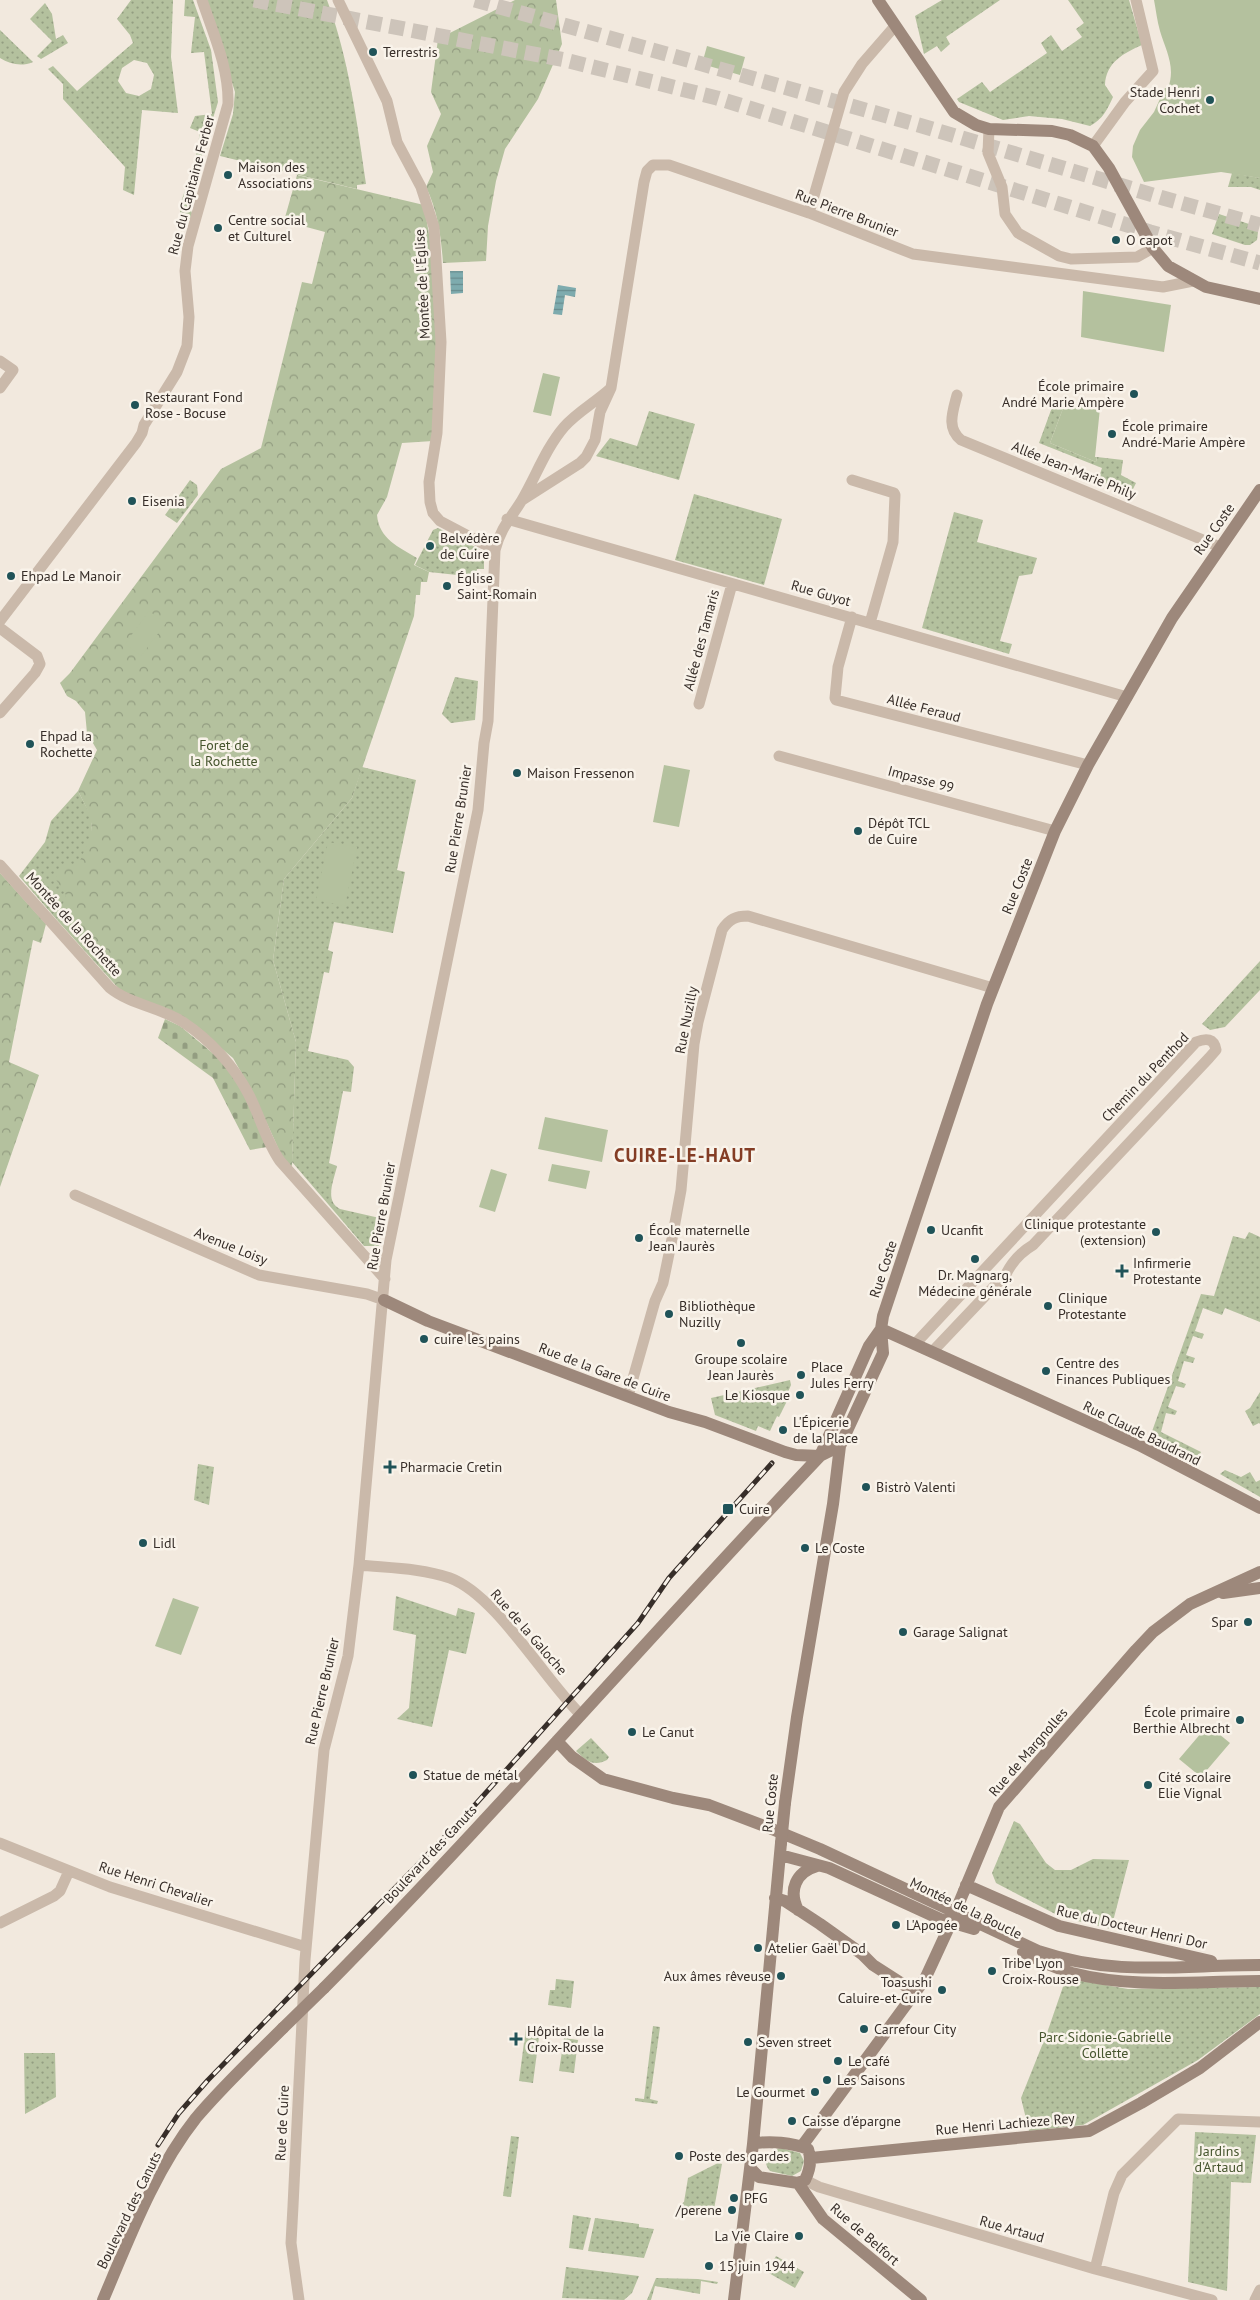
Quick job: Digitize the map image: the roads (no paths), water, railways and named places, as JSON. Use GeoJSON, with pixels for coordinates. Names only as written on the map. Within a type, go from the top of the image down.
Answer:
{"type":"FeatureCollection","features":[{"type":"Feature","properties":{"kind":"street","name":"Rue du Capitaine Ferber"},"geometry":{"type":"LineString","coordinates":[[0,621],[136,443],[144,425],[177,372],[187,346],[189,317],[185,271],[188,246],[228,104],[229,92],[224,65],[202,0]]}},
{"type":"Feature","properties":{"kind":"street","name":"Montée de l'Église"},"geometry":{"type":"LineString","coordinates":[[338,0],[387,101],[397,142],[421,188],[434,227],[441,342],[437,432],[429,482],[430,502],[434,513],[440,521],[496,550]]}},
{"type":"Feature","properties":{"kind":"street"},"geometry":{"type":"LineString","coordinates":[[878,0],[954,112],[976,125],[990,129],[1052,131],[1070,135],[1094,146],[1109,168],[1153,248],[1168,266],[1193,281],[1218,291],[1260,300]]}},
{"type":"Feature","properties":{"kind":"street"},"geometry":{"type":"LineString","coordinates":[[1094,146],[1125,102],[1153,71],[1136,0]]}},
{"type":"Feature","properties":{"kind":"street"},"geometry":{"type":"LineString","coordinates":[[809,213],[844,92],[862,64],[895,26]]}},
{"type":"Feature","properties":{"kind":"street"},"geometry":{"type":"LineString","coordinates":[[990,129],[988,153],[1002,187],[1005,214],[1018,234],[1059,256],[1077,260],[1137,257],[1153,248]]}},
{"type":"Feature","properties":{"kind":"street","name":"Rue Pierre Brunier"},"geometry":{"type":"LineString","coordinates":[[522,500],[580,463],[596,440],[600,412],[611,385],[644,182],[647,171],[653,165],[669,165],[809,213],[913,254],[1162,287],[1193,281]]}},
{"type":"Feature","properties":{"kind":"street"},"geometry":{"type":"LineString","coordinates":[[0,360],[13,370],[0,388]]}},
{"type":"Feature","properties":{"kind":"street","name":"Rue Pierre Brunier"},"geometry":{"type":"LineString","coordinates":[[306,1947],[324,1750],[348,1656],[359,1566],[388,1252],[478,810],[484,742],[488,722],[496,550],[501,531],[507,519],[522,500],[563,428],[611,385]]}},
{"type":"Feature","properties":{"kind":"street","name":"Allée Jean-Marie Phily"},"geometry":{"type":"LineString","coordinates":[[957,395],[951,422],[956,436],[961,440],[1220,547]]}},
{"type":"Feature","properties":{"kind":"street"},"geometry":{"type":"LineString","coordinates":[[852,480],[894,493],[895,495],[893,542],[870,622]]}},
{"type":"Feature","properties":{"kind":"street","name":"Rue Coste"},"geometry":{"type":"LineString","coordinates":[[734,2300],[753,2144],[785,1804],[797,1717],[833,1504],[836,1466],[840,1446],[883,1353],[881,1329],[888,1301],[993,988],[1055,831],[1088,765],[1172,618],[1260,490]]}},
{"type":"Feature","properties":{"kind":"street","name":"Rue Guyot"},"geometry":{"type":"LineString","coordinates":[[507,519],[1127,697]]}},
{"type":"Feature","properties":{"kind":"street","name":"Allée des Tamaris"},"geometry":{"type":"LineString","coordinates":[[699,704],[732,584]]}},
{"type":"Feature","properties":{"kind":"street","name":"Allée Feraud"},"geometry":{"type":"LineString","coordinates":[[852,617],[838,667],[836,700],[1088,765]]}},
{"type":"Feature","properties":{"kind":"street"},"geometry":{"type":"LineString","coordinates":[[0,628],[37,656],[40,664],[35,673],[0,713]]}},
{"type":"Feature","properties":{"kind":"street","name":"Impasse 99"},"geometry":{"type":"LineString","coordinates":[[779,756],[1055,831]]}},
{"type":"Feature","properties":{"kind":"street","name":"Montée de la Rochette"},"geometry":{"type":"LineString","coordinates":[[0,865],[110,988],[121,996],[183,1022],[230,1064],[249,1094],[280,1161],[385,1280]]}},
{"type":"Feature","properties":{"kind":"street","name":"Rue Nuzilly"},"geometry":{"type":"LineString","coordinates":[[628,1396],[655,1300],[663,1283],[680,1200],[698,1022],[722,930],[726,924],[740,916],[748,916],[993,988]]}},
{"type":"Feature","properties":{"kind":"street","name":"Chemin du Penthod"},"geometry":{"type":"LineString","coordinates":[[914,1344],[1196,1042],[1203,1039],[1214,1043],[1216,1050],[1033,1245],[1025,1249],[1010,1265],[1006,1274],[932,1352]]}},
{"type":"Feature","properties":{"kind":"street","name":"Avenue Loisy"},"geometry":{"type":"LineString","coordinates":[[75,1195],[259,1275],[367,1294],[384,1300]]}},
{"type":"Feature","properties":{"kind":"street","name":"Rue de la Gare de Cuire"},"geometry":{"type":"LineString","coordinates":[[384,1300],[428,1321],[628,1396],[785,1452],[796,1455],[820,1456]]}},
{"type":"Feature","properties":{"kind":"street","name":"Rue Coste"},"geometry":{"type":"LineString","coordinates":[[820,1456],[869,1346],[881,1329]]}},
{"type":"Feature","properties":{"kind":"street","name":"Rue Claude Baudrand"},"geometry":{"type":"LineString","coordinates":[[881,1329],[1138,1445],[1257,1508]]}},
{"type":"Feature","properties":{"kind":"street"},"geometry":{"type":"LineString","coordinates":[[820,1456],[840,1446]]}},
{"type":"Feature","properties":{"kind":"street"},"geometry":{"type":"LineString","coordinates":[[820,1456],[836,1466]]}},
{"type":"Feature","properties":{"kind":"street","name":"Boulevard des Canuts"},"geometry":{"type":"LineString","coordinates":[[103,2300],[147,2200],[168,2160],[196,2119],[231,2080],[324,1988],[557,1741],[655,1632],[820,1456]]}},
{"type":"Feature","properties":{"kind":"street","name":"Rue de la Galoche"},"geometry":{"type":"LineString","coordinates":[[359,1566],[430,1572],[464,1585],[484,1601],[581,1715]]}},
{"type":"Feature","properties":{"kind":"street","name":"Rue de Margnolles"},"geometry":{"type":"LineString","coordinates":[[802,2146],[933,1964],[999,1807],[1153,1632],[1190,1604],[1260,1572]]}},
{"type":"Feature","properties":{"kind":"street","name":"Rue de Margnolles"},"geometry":{"type":"LineString","coordinates":[[1215,1593],[1229,1594],[1260,1588]]}},
{"type":"Feature","properties":{"kind":"street","name":"Montée de la Boucle"},"geometry":{"type":"LineString","coordinates":[[557,1741],[572,1757],[604,1778],[673,1798],[815,1852],[1039,1961],[1071,1973],[1108,1980],[1146,1982],[1260,1981]]}},
{"type":"Feature","properties":{"kind":"street","name":"Montée de la Boucle"},"geometry":{"type":"LineString","coordinates":[[673,1798],[709,1805],[767,1826],[820,1848],[1038,1951],[1063,1959],[1121,1968],[1260,1965]]}},
{"type":"Feature","properties":{"kind":"street","name":"Rue Henri Chevalier"},"geometry":{"type":"LineString","coordinates":[[0,1843],[110,1887],[306,1947]]}},
{"type":"Feature","properties":{"kind":"street"},"geometry":{"type":"LineString","coordinates":[[780,1849],[817,1866],[829,1868],[940,1919],[974,1929]]}},
{"type":"Feature","properties":{"kind":"street"},"geometry":{"type":"LineString","coordinates":[[798,1910],[793,1897],[794,1885],[804,1871],[817,1866]]}},
{"type":"Feature","properties":{"kind":"street"},"geometry":{"type":"LineString","coordinates":[[0,1923],[54,1896],[60,1891],[69,1871]]}},
{"type":"Feature","properties":{"kind":"street","name":"Rue du Docteur Henri Dor"},"geometry":{"type":"LineString","coordinates":[[965,1888],[1059,1926],[1190,1957],[1238,1965]]}},
{"type":"Feature","properties":{"kind":"street"},"geometry":{"type":"LineString","coordinates":[[775,1898],[781,1899],[798,1910],[862,1954],[873,1965],[914,1992]]}},
{"type":"Feature","properties":{"kind":"street","name":"Rue de Cuire"},"geometry":{"type":"LineString","coordinates":[[299,2300],[291,2242],[306,1947]]}},
{"type":"Feature","properties":{"kind":"street","name":"Rue Henri Lachieze Rey"},"geometry":{"type":"LineString","coordinates":[[811,2158],[1089,2131],[1200,2068],[1260,2022]]}},
{"type":"Feature","properties":{"kind":"street"},"geometry":{"type":"LineString","coordinates":[[1095,2269],[1114,2193],[1122,2175],[1178,2119],[1260,2122]]}},
{"type":"Feature","properties":{"kind":"street"},"geometry":{"type":"LineString","coordinates":[[750,2168],[759,2177],[801,2181],[809,2173],[811,2158],[808,2149],[802,2146],[763,2142],[753,2144]]}},
{"type":"Feature","properties":{"kind":"street","name":"Rue Artaud"},"geometry":{"type":"LineString","coordinates":[[801,2181],[1095,2269],[1212,2300]]}},
{"type":"Feature","properties":{"kind":"street","name":"Rue de Belfort"},"geometry":{"type":"LineString","coordinates":[[801,2181],[823,2219],[921,2300]]}},
{"type":"Feature","properties":{"kind":"street"},"geometry":{"type":"LineString","coordinates":[[1255,2300],[1260,2290]]}},
{"type":"Feature","properties":{"kind":"water"},"geometry":{"type":"Polygon","coordinates":[[[450,271],[463,271],[463,293],[451,294],[450,271]]]}},
{"type":"Feature","properties":{"kind":"water"},"geometry":{"type":"Polygon","coordinates":[[[558,285],[576,288],[575,297],[565,295],[562,315],[553,314],[558,285]]]}},
{"type":"Feature","properties":{"kind":"tunnel"},"geometry":{"type":"LineString","coordinates":[[254,0],[565,60],[717,98],[1150,232],[1260,263]]}},
{"type":"Feature","properties":{"kind":"tunnel"},"geometry":{"type":"LineString","coordinates":[[475,0],[922,126],[1260,225]]}},
{"type":"Feature","properties":{"kind":"railway"},"geometry":{"type":"LineString","coordinates":[[158,2145],[179,2113],[208,2080],[465,1816],[638,1623],[669,1578],[772,1463]]}},
{"type":"Feature","properties":{"kind":"place","name":"Terrestris"},"geometry":{"type":"Point","coordinates":[373,52]}},
{"type":"Feature","properties":{"kind":"place","name":"Stade Henri Cochet"},"geometry":{"type":"Point","coordinates":[1210,100]}},
{"type":"Feature","properties":{"kind":"place","name":"Maison des Associations"},"geometry":{"type":"Point","coordinates":[228,175]}},
{"type":"Feature","properties":{"kind":"place","name":"Centre social et Culturel"},"geometry":{"type":"Point","coordinates":[218,228]}},
{"type":"Feature","properties":{"kind":"place","name":"O capot"},"geometry":{"type":"Point","coordinates":[1116,240]}},
{"type":"Feature","properties":{"kind":"place","name":"École primaire André Marie Ampère"},"geometry":{"type":"Point","coordinates":[1134,394]}},
{"type":"Feature","properties":{"kind":"place","name":"Restaurant Fond Rose - Bocuse"},"geometry":{"type":"Point","coordinates":[135,405]}},
{"type":"Feature","properties":{"kind":"place","name":"École primaire André-Marie Ampère"},"geometry":{"type":"Point","coordinates":[1112,434]}},
{"type":"Feature","properties":{"kind":"place","name":"Eisenia"},"geometry":{"type":"Point","coordinates":[132,501]}},
{"type":"Feature","properties":{"kind":"place","name":"Belvédère de Cuire"},"geometry":{"type":"Point","coordinates":[430,546]}},
{"type":"Feature","properties":{"kind":"place","name":"Ehpad Le Manoir"},"geometry":{"type":"Point","coordinates":[11,576]}},
{"type":"Feature","properties":{"kind":"place","name":"Église Saint-Romain"},"geometry":{"type":"Point","coordinates":[447,586]}},
{"type":"Feature","properties":{"kind":"place","name":"Ehpad la Rochette"},"geometry":{"type":"Point","coordinates":[30,744]}},
{"type":"Feature","properties":{"kind":"place","name":"Maison Fressenon"},"geometry":{"type":"Point","coordinates":[517,773]}},
{"type":"Feature","properties":{"kind":"place","name":"Dépôt TCL de Cuire"},"geometry":{"type":"Point","coordinates":[858,831]}},
{"type":"Feature","properties":{"kind":"place","name":"Ucanfit"},"geometry":{"type":"Point","coordinates":[931,1230]}},
{"type":"Feature","properties":{"kind":"place","name":"Clinique protestante (extension)"},"geometry":{"type":"Point","coordinates":[1156,1232]}},
{"type":"Feature","properties":{"kind":"place","name":"École maternelle Jean Jaurès"},"geometry":{"type":"Point","coordinates":[639,1238]}},
{"type":"Feature","properties":{"kind":"place","name":"Dr. Magnarg, Médecine générale"},"geometry":{"type":"Point","coordinates":[975,1259]}},
{"type":"Feature","properties":{"kind":"place","name":"Infirmerie Protestante"},"geometry":{"type":"Point","coordinates":[1122,1271]}},
{"type":"Feature","properties":{"kind":"place","name":"Clinique Protestante"},"geometry":{"type":"Point","coordinates":[1048,1306]}},
{"type":"Feature","properties":{"kind":"place","name":"Bibliothèque Nuzilly"},"geometry":{"type":"Point","coordinates":[669,1314]}},
{"type":"Feature","properties":{"kind":"place","name":"cuire les pains"},"geometry":{"type":"Point","coordinates":[424,1339]}},
{"type":"Feature","properties":{"kind":"place","name":"Groupe scolaire Jean Jaurès"},"geometry":{"type":"Point","coordinates":[741,1343]}},
{"type":"Feature","properties":{"kind":"place","name":"Centre des Finances Publiques"},"geometry":{"type":"Point","coordinates":[1046,1371]}},
{"type":"Feature","properties":{"kind":"place","name":"Place Jules Ferry"},"geometry":{"type":"Point","coordinates":[801,1375]}},
{"type":"Feature","properties":{"kind":"place","name":"Le Kiosque"},"geometry":{"type":"Point","coordinates":[800,1395]}},
{"type":"Feature","properties":{"kind":"place","name":"L'Épicerie de la Place"},"geometry":{"type":"Point","coordinates":[783,1430]}},
{"type":"Feature","properties":{"kind":"place","name":"Pharmacie Cretin"},"geometry":{"type":"Point","coordinates":[390,1467]}},
{"type":"Feature","properties":{"kind":"place","name":"Bistrò Valenti"},"geometry":{"type":"Point","coordinates":[866,1487]}},
{"type":"Feature","properties":{"kind":"place","name":"Cuire"},"geometry":{"type":"Point","coordinates":[728,1509]}},
{"type":"Feature","properties":{"kind":"place","name":"Lidl"},"geometry":{"type":"Point","coordinates":[143,1543]}},
{"type":"Feature","properties":{"kind":"place","name":"Le Coste"},"geometry":{"type":"Point","coordinates":[805,1548]}},
{"type":"Feature","properties":{"kind":"place","name":"Spar"},"geometry":{"type":"Point","coordinates":[1248,1622]}},
{"type":"Feature","properties":{"kind":"place","name":"Garage Salignat"},"geometry":{"type":"Point","coordinates":[903,1632]}},
{"type":"Feature","properties":{"kind":"place","name":"École primaire Berthie Albrecht"},"geometry":{"type":"Point","coordinates":[1240,1720]}},
{"type":"Feature","properties":{"kind":"place","name":"Le Canut"},"geometry":{"type":"Point","coordinates":[632,1732]}},
{"type":"Feature","properties":{"kind":"place","name":"Statue de métal"},"geometry":{"type":"Point","coordinates":[413,1775]}},
{"type":"Feature","properties":{"kind":"place","name":"Cité scolaire Elie Vignal"},"geometry":{"type":"Point","coordinates":[1148,1785]}},
{"type":"Feature","properties":{"kind":"place","name":"L'Apogée"},"geometry":{"type":"Point","coordinates":[896,1925]}},
{"type":"Feature","properties":{"kind":"place","name":"Atelier Gaël Dod"},"geometry":{"type":"Point","coordinates":[758,1948]}},
{"type":"Feature","properties":{"kind":"place","name":"Tribe Lyon Croix-Rousse"},"geometry":{"type":"Point","coordinates":[992,1971]}},
{"type":"Feature","properties":{"kind":"place","name":"Aux âmes rêveuse"},"geometry":{"type":"Point","coordinates":[781,1976]}},
{"type":"Feature","properties":{"kind":"place","name":"Toasushi Caluire-et-Cuire"},"geometry":{"type":"Point","coordinates":[942,1990]}},
{"type":"Feature","properties":{"kind":"place","name":"Carrefour City"},"geometry":{"type":"Point","coordinates":[864,2029]}},
{"type":"Feature","properties":{"kind":"place","name":"Hôpital de la Croix-Rousse"},"geometry":{"type":"Point","coordinates":[516,2039]}},
{"type":"Feature","properties":{"kind":"place","name":"Seven street"},"geometry":{"type":"Point","coordinates":[748,2042]}},
{"type":"Feature","properties":{"kind":"place","name":"Le café"},"geometry":{"type":"Point","coordinates":[838,2061]}},
{"type":"Feature","properties":{"kind":"place","name":"Les Saisons"},"geometry":{"type":"Point","coordinates":[827,2080]}},
{"type":"Feature","properties":{"kind":"place","name":"Le Gourmet"},"geometry":{"type":"Point","coordinates":[815,2092]}},
{"type":"Feature","properties":{"kind":"place","name":"Caisse d'épargne"},"geometry":{"type":"Point","coordinates":[792,2121]}},
{"type":"Feature","properties":{"kind":"place","name":"Poste des gardes"},"geometry":{"type":"Point","coordinates":[679,2156]}},
{"type":"Feature","properties":{"kind":"place","name":"PFG"},"geometry":{"type":"Point","coordinates":[734,2198]}},
{"type":"Feature","properties":{"kind":"place","name":"/perene"},"geometry":{"type":"Point","coordinates":[732,2210]}},
{"type":"Feature","properties":{"kind":"place","name":"La Vie Claire"},"geometry":{"type":"Point","coordinates":[799,2236]}},
{"type":"Feature","properties":{"kind":"place","name":"15 juin 1944"},"geometry":{"type":"Point","coordinates":[709,2266]}},
{"type":"Feature","properties":{"kind":"district","name":"CUIRE-LE-HAUT"},"geometry":{"type":"Point","coordinates":[685,1155]}},
{"type":"Feature","properties":{"kind":"park label","name":"Foret de la Rochette"},"geometry":{"type":"Point","coordinates":[224,754]}},
{"type":"Feature","properties":{"kind":"park label","name":"Parc Sidonie-Gabrielle Collette"},"geometry":{"type":"Point","coordinates":[1105,2046]}},
{"type":"Feature","properties":{"kind":"park label","name":"Jardins d'Artaud"},"geometry":{"type":"Point","coordinates":[1219,2160]}}]}
